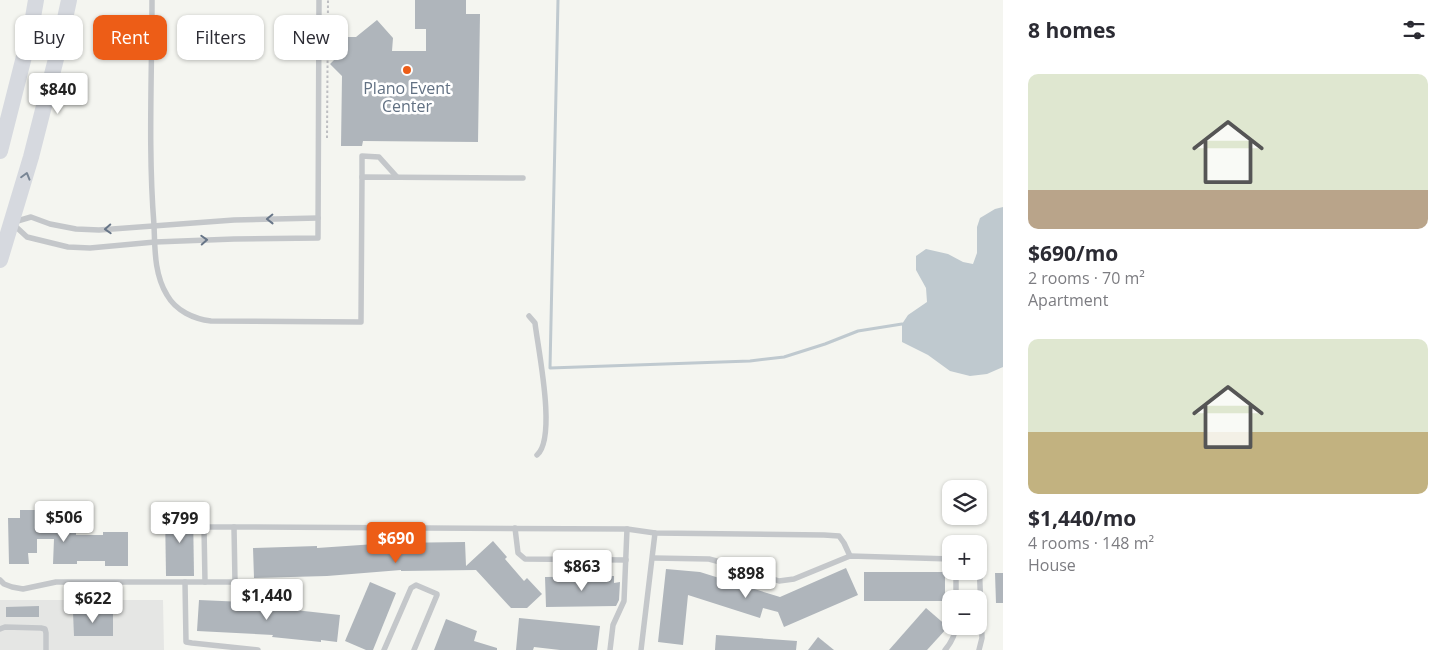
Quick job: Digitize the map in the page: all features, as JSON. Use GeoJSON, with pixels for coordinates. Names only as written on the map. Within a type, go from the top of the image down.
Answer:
{"type":"FeatureCollection","features":[{"type":"Feature","properties":{"kind":"main road"},"geometry":{"type":"LineString","coordinates":[[0,151],[31,29],[36,0]]}},
{"type":"Feature","properties":{"kind":"main road"},"geometry":{"type":"LineString","coordinates":[[0,260],[38,128],[58,52],[69,0]]}},
{"type":"Feature","properties":{"kind":"lane"},"geometry":{"type":"LineString","coordinates":[[152,0],[150,185],[160,281],[167,296],[179,309],[194,317],[211,321],[361,322],[362,156],[379,157],[397,177]]}},
{"type":"Feature","properties":{"kind":"lane"},"geometry":{"type":"LineString","coordinates":[[318,218],[234,220],[99,230],[76,229],[50,224],[31,217],[12,222],[26,237],[68,247],[98,248],[155,242],[318,238],[319,0]]}},
{"type":"Feature","properties":{"kind":"lane"},"geometry":{"type":"LineString","coordinates":[[362,177],[523,178]]}},
{"type":"Feature","properties":{"kind":"lane"},"geometry":{"type":"LineString","coordinates":[[529,316],[535,323],[546,407],[545,442],[542,451],[538,455]]}},
{"type":"Feature","properties":{"kind":"lane"},"geometry":{"type":"LineString","coordinates":[[0,580],[12,587],[23,588],[56,582],[234,582],[234,527]]}},
{"type":"Feature","properties":{"kind":"lane"},"geometry":{"type":"LineString","coordinates":[[205,582],[204,528],[627,529],[655,533],[839,536],[850,556]]}},
{"type":"Feature","properties":{"kind":"lane"},"geometry":{"type":"LineString","coordinates":[[515,528],[518,553],[525,559],[626,560]]}},
{"type":"Feature","properties":{"kind":"lane"},"geometry":{"type":"LineString","coordinates":[[610,650],[613,625],[624,601],[627,529]]}},
{"type":"Feature","properties":{"kind":"lane"},"geometry":{"type":"LineString","coordinates":[[641,650],[655,533]]}},
{"type":"Feature","properties":{"kind":"lane"},"geometry":{"type":"LineString","coordinates":[[653,558],[709,559],[724,562],[779,581],[794,579],[850,556],[942,559]]}},
{"type":"Feature","properties":{"kind":"lane"},"geometry":{"type":"LineString","coordinates":[[980,580],[982,638],[980,650]]}},
{"type":"Feature","properties":{"kind":"lane"},"geometry":{"type":"LineString","coordinates":[[185,582],[186,642],[258,650]]}},
{"type":"Feature","properties":{"kind":"lane"},"geometry":{"type":"LineString","coordinates":[[384,650],[411,588],[416,585],[438,595],[414,650]]}},
{"type":"Feature","properties":{"kind":"lane"},"geometry":{"type":"LineString","coordinates":[[0,629],[14,627],[44,629],[46,633],[46,650]]}},
{"type":"Feature","properties":{"kind":"lane"},"geometry":{"type":"LineString","coordinates":[[944,650],[954,635]]}},
{"type":"Feature","properties":{"kind":"path"},"geometry":{"type":"LineString","coordinates":[[327,138],[328,0]]}},
{"type":"Feature","properties":{"kind":"shaded area"},"geometry":{"type":"Polygon","coordinates":[[[1003,207],[1003,367],[987,374],[970,376],[950,371],[928,355],[902,342],[902,324],[908,315],[927,302],[926,288],[916,270],[916,256],[926,249],[948,254],[963,262],[973,264],[977,253],[977,227],[980,218],[995,209],[1003,207]]]}},
{"type":"Feature","properties":{"kind":"shaded area"},"geometry":{"type":"Polygon","coordinates":[[[0,600],[163,600],[164,650],[0,650],[0,600]]]}},
{"type":"Feature","properties":{"kind":"building","name":"Plano Event Center"},"geometry":{"type":"Polygon","coordinates":[[[415,0],[466,0],[466,14],[480,14],[478,142],[363,141],[362,146],[341,146],[342,76],[330,64],[334,60],[348,60],[348,37],[356,37],[377,20],[393,38],[392,51],[426,51],[426,29],[415,29],[415,0]]]}},
{"type":"Feature","properties":{"kind":"building"},"geometry":{"type":"Polygon","coordinates":[[[20,510],[43,510],[43,532],[76,532],[76,535],[103,535],[103,532],[128,532],[128,566],[105,566],[105,561],[77,561],[77,564],[53,564],[54,539],[37,539],[37,553],[28,553],[29,564],[9,564],[8,518],[20,518],[20,510]]]}},
{"type":"Feature","properties":{"kind":"building"},"geometry":{"type":"Polygon","coordinates":[[[165,512],[193,512],[194,576],[166,576],[165,512]]]}},
{"type":"Feature","properties":{"kind":"building"},"geometry":{"type":"Polygon","coordinates":[[[493,541],[507,557],[505,559],[524,581],[527,578],[542,594],[527,608],[511,608],[476,570],[401,570],[327,576],[254,578],[253,548],[317,546],[317,548],[390,543],[465,542],[466,566],[493,541]]]}},
{"type":"Feature","properties":{"kind":"building"},"geometry":{"type":"Polygon","coordinates":[[[846,568],[858,595],[784,627],[778,612],[763,608],[760,618],[688,595],[683,645],[658,642],[666,569],[700,572],[780,597],[846,568]]]}},
{"type":"Feature","properties":{"kind":"building"},"geometry":{"type":"Polygon","coordinates":[[[864,572],[942,572],[942,580],[945,580],[945,590],[942,590],[942,601],[864,601],[864,572]]]}},
{"type":"Feature","properties":{"kind":"building"},"geometry":{"type":"Polygon","coordinates":[[[995,573],[1003,573],[1003,603],[996,603],[995,573]]]}},
{"type":"Feature","properties":{"kind":"building"},"geometry":{"type":"Polygon","coordinates":[[[614,576],[614,583],[620,582],[619,600],[616,606],[546,607],[545,577],[614,576]]]}},
{"type":"Feature","properties":{"kind":"building"},"geometry":{"type":"Polygon","coordinates":[[[370,582],[396,593],[373,650],[366,650],[345,641],[370,582]]]}},
{"type":"Feature","properties":{"kind":"building"},"geometry":{"type":"Polygon","coordinates":[[[199,600],[268,603],[268,607],[340,615],[337,642],[272,637],[273,635],[197,631],[199,600]]]}},
{"type":"Feature","properties":{"kind":"building"},"geometry":{"type":"Polygon","coordinates":[[[39,606],[39,617],[6,617],[6,607],[39,606]]]}},
{"type":"Feature","properties":{"kind":"building"},"geometry":{"type":"Polygon","coordinates":[[[926,608],[942,622],[942,634],[927,650],[889,650],[926,608]]]}},
{"type":"Feature","properties":{"kind":"building"},"geometry":{"type":"Polygon","coordinates":[[[113,611],[113,636],[74,636],[73,612],[113,611]]]}},
{"type":"Feature","properties":{"kind":"building"},"geometry":{"type":"Polygon","coordinates":[[[519,618],[600,626],[597,650],[560,650],[534,647],[533,650],[516,650],[519,618]]]}},
{"type":"Feature","properties":{"kind":"building"},"geometry":{"type":"Polygon","coordinates":[[[446,619],[477,631],[474,641],[497,648],[497,650],[434,650],[446,619]]]}},
{"type":"Feature","properties":{"kind":"building"},"geometry":{"type":"Polygon","coordinates":[[[716,635],[797,641],[796,650],[715,650],[716,635]]]}},
{"type":"Feature","properties":{"kind":"building"},"geometry":{"type":"Polygon","coordinates":[[[818,637],[834,650],[808,650],[818,637]]]}},
{"type":"Feature","properties":{"kind":"waterway"},"geometry":{"type":"LineString","coordinates":[[558,0],[550,368],[750,361],[784,357],[858,331],[902,324]]}},
{"type":"Feature","properties":{"kind":"place","name":"Plano Event Center"},"geometry":{"type":"Point","coordinates":[407,70]}}]}
